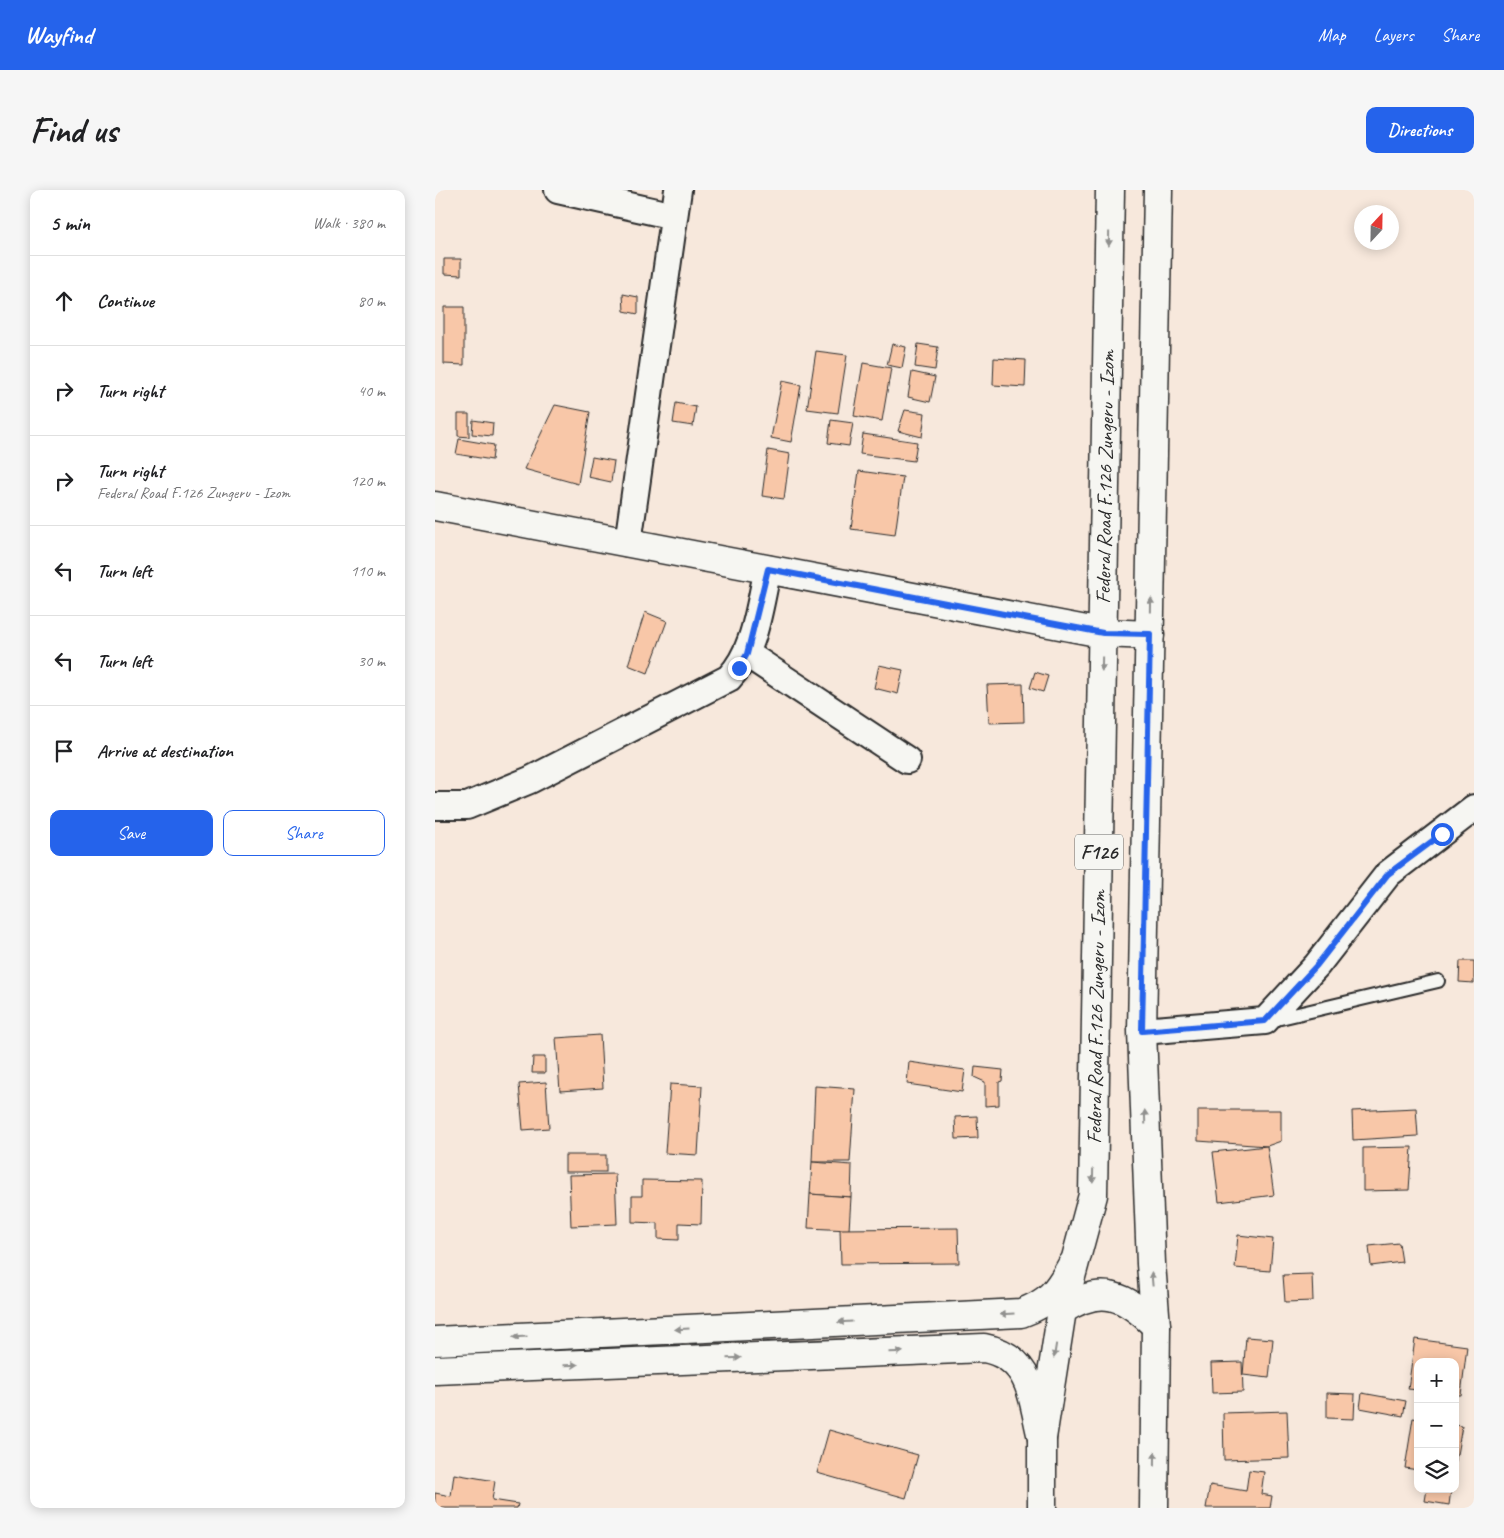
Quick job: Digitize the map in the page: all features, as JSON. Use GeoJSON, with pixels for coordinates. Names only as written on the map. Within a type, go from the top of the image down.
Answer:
{"type":"FeatureCollection","features":[{"type":"Feature","properties":{"kind":"main road","name":"Federal Road F.126 Zungeru - Izom"},"geometry":{"type":"LineString","coordinates":[[1042,1508],[1042,1438],[1062,1310],[1093,1195],[1110,190]]}},
{"type":"Feature","properties":{"kind":"main road","name":"F126"},"geometry":{"type":"LineString","coordinates":[[1158,190],[1142,1031],[1151,1264],[1157,1326],[1159,1502]]}},
{"type":"Feature","properties":{"kind":"main road"},"geometry":{"type":"LineString","coordinates":[[435,506],[1103,633],[1150,634]]}},
{"type":"Feature","properties":{"kind":"main road"},"geometry":{"type":"LineString","coordinates":[[435,1341],[1021,1313],[1040,1306],[1053,1294],[1064,1280],[1079,1252]]}},
{"type":"Feature","properties":{"kind":"main road"},"geometry":{"type":"LineString","coordinates":[[1062,1310],[1089,1296],[1110,1295],[1128,1302],[1157,1326]]}},
{"type":"Feature","properties":{"kind":"main road"},"geometry":{"type":"LineString","coordinates":[[435,1370],[984,1348],[1001,1352],[1016,1362],[1027,1378],[1042,1438]]}},
{"type":"Feature","properties":{"kind":"street"},"geometry":{"type":"LineString","coordinates":[[558,190],[675,216]]}},
{"type":"Feature","properties":{"kind":"street"},"geometry":{"type":"LineString","coordinates":[[628,543],[678,190]]}},
{"type":"Feature","properties":{"kind":"street"},"geometry":{"type":"LineString","coordinates":[[435,806],[467,806],[530,780],[729,678],[747,654],[768,569]]}},
{"type":"Feature","properties":{"kind":"street"},"geometry":{"type":"LineString","coordinates":[[747,654],[907,760]]}},
{"type":"Feature","properties":{"kind":"street"},"geometry":{"type":"LineString","coordinates":[[1142,1031],[1265,1021],[1317,965],[1388,874],[1474,808]]}},
{"type":"Feature","properties":{"kind":"lane"},"geometry":{"type":"LineString","coordinates":[[1265,1021],[1438,981]]}},
{"type":"Feature","properties":{"kind":"building"},"geometry":{"type":"Polygon","coordinates":[[[444,259],[461,259],[461,275],[444,274],[444,259]]]}},
{"type":"Feature","properties":{"kind":"building"},"geometry":{"type":"Polygon","coordinates":[[[623,294],[638,297],[638,314],[624,311],[623,294]]]}},
{"type":"Feature","properties":{"kind":"building"},"geometry":{"type":"Polygon","coordinates":[[[444,307],[464,307],[464,365],[444,364],[444,307]]]}},
{"type":"Feature","properties":{"kind":"building"},"geometry":{"type":"Polygon","coordinates":[[[892,344],[906,347],[902,368],[887,365],[892,344]]]}},
{"type":"Feature","properties":{"kind":"building"},"geometry":{"type":"Polygon","coordinates":[[[918,344],[938,347],[935,370],[915,367],[918,344]]]}},
{"type":"Feature","properties":{"kind":"building"},"geometry":{"type":"Polygon","coordinates":[[[816,351],[847,355],[838,413],[807,409],[816,351]]]}},
{"type":"Feature","properties":{"kind":"building"},"geometry":{"type":"Polygon","coordinates":[[[994,358],[1026,360],[1025,387],[993,385],[994,358]]]}},
{"type":"Feature","properties":{"kind":"building"},"geometry":{"type":"Polygon","coordinates":[[[863,363],[891,368],[882,421],[854,416],[863,363]]]}},
{"type":"Feature","properties":{"kind":"building"},"geometry":{"type":"Polygon","coordinates":[[[912,372],[935,377],[930,402],[908,397],[912,372]]]}},
{"type":"Feature","properties":{"kind":"building"},"geometry":{"type":"Polygon","coordinates":[[[782,381],[801,385],[791,442],[771,438],[782,381]]]}},
{"type":"Feature","properties":{"kind":"building"},"geometry":{"type":"Polygon","coordinates":[[[676,403],[696,407],[693,426],[673,423],[676,403]]]}},
{"type":"Feature","properties":{"kind":"building"},"geometry":{"type":"Polygon","coordinates":[[[555,405],[590,412],[578,484],[524,469],[555,405]]]}},
{"type":"Feature","properties":{"kind":"building"},"geometry":{"type":"Polygon","coordinates":[[[905,410],[925,413],[922,437],[898,431],[905,410]]]}},
{"type":"Feature","properties":{"kind":"building"},"geometry":{"type":"Polygon","coordinates":[[[458,414],[469,414],[469,437],[458,436],[458,414]]]}},
{"type":"Feature","properties":{"kind":"building"},"geometry":{"type":"Polygon","coordinates":[[[473,420],[493,423],[492,436],[472,434],[473,420]]]}},
{"type":"Feature","properties":{"kind":"building"},"geometry":{"type":"Polygon","coordinates":[[[831,420],[853,423],[849,446],[828,443],[831,420]]]}},
{"type":"Feature","properties":{"kind":"building"},"geometry":{"type":"Polygon","coordinates":[[[863,434],[917,442],[914,461],[860,454],[863,434]]]}},
{"type":"Feature","properties":{"kind":"building"},"geometry":{"type":"Polygon","coordinates":[[[459,439],[494,445],[492,460],[456,454],[459,439]]]}},
{"type":"Feature","properties":{"kind":"building"},"geometry":{"type":"Polygon","coordinates":[[[768,450],[790,454],[784,499],[762,496],[768,450]]]}},
{"type":"Feature","properties":{"kind":"building"},"geometry":{"type":"Polygon","coordinates":[[[592,457],[614,461],[611,482],[588,477],[592,457]]]}},
{"type":"Feature","properties":{"kind":"building"},"geometry":{"type":"Polygon","coordinates":[[[859,471],[903,477],[895,535],[851,529],[859,471]]]}},
{"type":"Feature","properties":{"kind":"building"},"geometry":{"type":"Polygon","coordinates":[[[645,612],[667,621],[648,673],[628,665],[645,612]]]}},
{"type":"Feature","properties":{"kind":"building"},"geometry":{"type":"Polygon","coordinates":[[[879,665],[903,670],[898,694],[874,688],[879,665]]]}},
{"type":"Feature","properties":{"kind":"building"},"geometry":{"type":"Polygon","coordinates":[[[1035,672],[1048,676],[1043,692],[1030,688],[1035,672]]]}},
{"type":"Feature","properties":{"kind":"building"},"geometry":{"type":"Polygon","coordinates":[[[1023,684],[1024,722],[989,723],[987,685],[1023,684]]]}},
{"type":"Feature","properties":{"kind":"building"},"geometry":{"type":"Polygon","coordinates":[[[1460,961],[1474,961],[1474,983],[1459,982],[1460,961]]]}},
{"type":"Feature","properties":{"kind":"building"},"geometry":{"type":"Polygon","coordinates":[[[600,1035],[603,1088],[560,1091],[556,1038],[600,1035]]]}},
{"type":"Feature","properties":{"kind":"building"},"geometry":{"type":"Polygon","coordinates":[[[533,1057],[545,1057],[545,1073],[532,1073],[533,1057]]]}},
{"type":"Feature","properties":{"kind":"building"},"geometry":{"type":"Polygon","coordinates":[[[909,1062],[965,1070],[962,1092],[907,1084],[909,1062]]]}},
{"type":"Feature","properties":{"kind":"building"},"geometry":{"type":"Polygon","coordinates":[[[975,1067],[1003,1070],[1002,1081],[999,1082],[999,1105],[985,1106],[985,1082],[974,1077],[975,1067]]]}},
{"type":"Feature","properties":{"kind":"building"},"geometry":{"type":"Polygon","coordinates":[[[546,1082],[549,1128],[523,1130],[519,1084],[546,1082]]]}},
{"type":"Feature","properties":{"kind":"building"},"geometry":{"type":"Polygon","coordinates":[[[670,1084],[702,1086],[698,1155],[665,1153],[670,1084]]]}},
{"type":"Feature","properties":{"kind":"building"},"geometry":{"type":"Polygon","coordinates":[[[815,1086],[855,1089],[850,1162],[812,1162],[815,1086]]]}},
{"type":"Feature","properties":{"kind":"building"},"geometry":{"type":"Polygon","coordinates":[[[1416,1108],[1418,1136],[1353,1140],[1352,1111],[1416,1108]]]}},
{"type":"Feature","properties":{"kind":"building"},"geometry":{"type":"Polygon","coordinates":[[[1198,1110],[1281,1110],[1281,1141],[1267,1146],[1198,1141],[1198,1110]]]}},
{"type":"Feature","properties":{"kind":"building"},"geometry":{"type":"Polygon","coordinates":[[[977,1116],[978,1138],[956,1139],[955,1117],[977,1116]]]}},
{"type":"Feature","properties":{"kind":"building"},"geometry":{"type":"Polygon","coordinates":[[[1267,1146],[1274,1195],[1219,1202],[1213,1152],[1267,1146]]]}},
{"type":"Feature","properties":{"kind":"building"},"geometry":{"type":"Polygon","coordinates":[[[1412,1147],[1409,1190],[1363,1191],[1363,1148],[1412,1147]]]}},
{"type":"Feature","properties":{"kind":"building"},"geometry":{"type":"Polygon","coordinates":[[[565,1155],[606,1155],[606,1172],[565,1172],[565,1155]]]}},
{"type":"Feature","properties":{"kind":"building"},"geometry":{"type":"Polygon","coordinates":[[[812,1162],[852,1165],[851,1197],[810,1194],[812,1162]]]}},
{"type":"Feature","properties":{"kind":"building"},"geometry":{"type":"Polygon","coordinates":[[[615,1174],[617,1224],[571,1226],[569,1175],[615,1174]]]}},
{"type":"Feature","properties":{"kind":"building"},"geometry":{"type":"Polygon","coordinates":[[[642,1180],[702,1181],[701,1224],[679,1223],[679,1240],[658,1239],[658,1223],[632,1222],[632,1196],[642,1196],[642,1180]]]}},
{"type":"Feature","properties":{"kind":"building"},"geometry":{"type":"Polygon","coordinates":[[[810,1194],[851,1197],[849,1230],[808,1228],[810,1194]]]}},
{"type":"Feature","properties":{"kind":"building"},"geometry":{"type":"Polygon","coordinates":[[[958,1228],[959,1263],[841,1264],[840,1229],[958,1228]]]}},
{"type":"Feature","properties":{"kind":"building"},"geometry":{"type":"Polygon","coordinates":[[[1238,1235],[1273,1239],[1270,1271],[1235,1268],[1238,1235]]]}},
{"type":"Feature","properties":{"kind":"building"},"geometry":{"type":"Polygon","coordinates":[[[1399,1243],[1402,1262],[1371,1266],[1369,1246],[1399,1243]]]}},
{"type":"Feature","properties":{"kind":"building"},"geometry":{"type":"Polygon","coordinates":[[[1312,1274],[1313,1301],[1285,1302],[1283,1275],[1312,1274]]]}},
{"type":"Feature","properties":{"kind":"building"},"geometry":{"type":"Polygon","coordinates":[[[1246,1337],[1273,1339],[1269,1378],[1243,1375],[1246,1337]]]}},
{"type":"Feature","properties":{"kind":"building"},"geometry":{"type":"Polygon","coordinates":[[[1415,1339],[1467,1346],[1461,1395],[1459,1395],[1459,1358],[1414,1358],[1414,1390],[1408,1389],[1415,1339]]]}},
{"type":"Feature","properties":{"kind":"building"},"geometry":{"type":"Polygon","coordinates":[[[1242,1362],[1243,1392],[1212,1393],[1211,1363],[1242,1362]]]}},
{"type":"Feature","properties":{"kind":"building"},"geometry":{"type":"Polygon","coordinates":[[[1327,1393],[1355,1394],[1354,1419],[1327,1418],[1327,1393]]]}},
{"type":"Feature","properties":{"kind":"building"},"geometry":{"type":"Polygon","coordinates":[[[1362,1393],[1406,1401],[1403,1416],[1360,1408],[1362,1393]]]}},
{"type":"Feature","properties":{"kind":"building"},"geometry":{"type":"Polygon","coordinates":[[[1287,1411],[1289,1458],[1224,1460],[1223,1413],[1287,1411]]]}},
{"type":"Feature","properties":{"kind":"building"},"geometry":{"type":"Polygon","coordinates":[[[1413,1418],[1414,1469],[1405,1468],[1413,1418]]]}},
{"type":"Feature","properties":{"kind":"building"},"geometry":{"type":"Polygon","coordinates":[[[1459,1426],[1462,1426],[1459,1443],[1459,1426]]]}},
{"type":"Feature","properties":{"kind":"building"},"geometry":{"type":"Polygon","coordinates":[[[829,1430],[918,1455],[906,1498],[817,1473],[829,1430]]]}},
{"type":"Feature","properties":{"kind":"building"},"geometry":{"type":"Polygon","coordinates":[[[1249,1470],[1264,1472],[1261,1494],[1272,1496],[1270,1508],[1206,1508],[1210,1485],[1246,1491],[1249,1470]]]}},
{"type":"Feature","properties":{"kind":"building"},"geometry":{"type":"Polygon","coordinates":[[[454,1474],[495,1481],[492,1500],[518,1504],[517,1508],[435,1508],[435,1493],[451,1496],[454,1474]]]}},
{"type":"Feature","properties":{"kind":"building"},"geometry":{"type":"Polygon","coordinates":[[[1426,1493],[1450,1493],[1449,1505],[1425,1501],[1426,1493]]]}},
{"type":"Feature","properties":{"kind":"route"},"geometry":{"type":"LineString","coordinates":[[739,668],[747,654],[768,569],[1103,633],[1150,634],[1142,1031],[1265,1021],[1317,965],[1388,874],[1442,834]]}}]}
